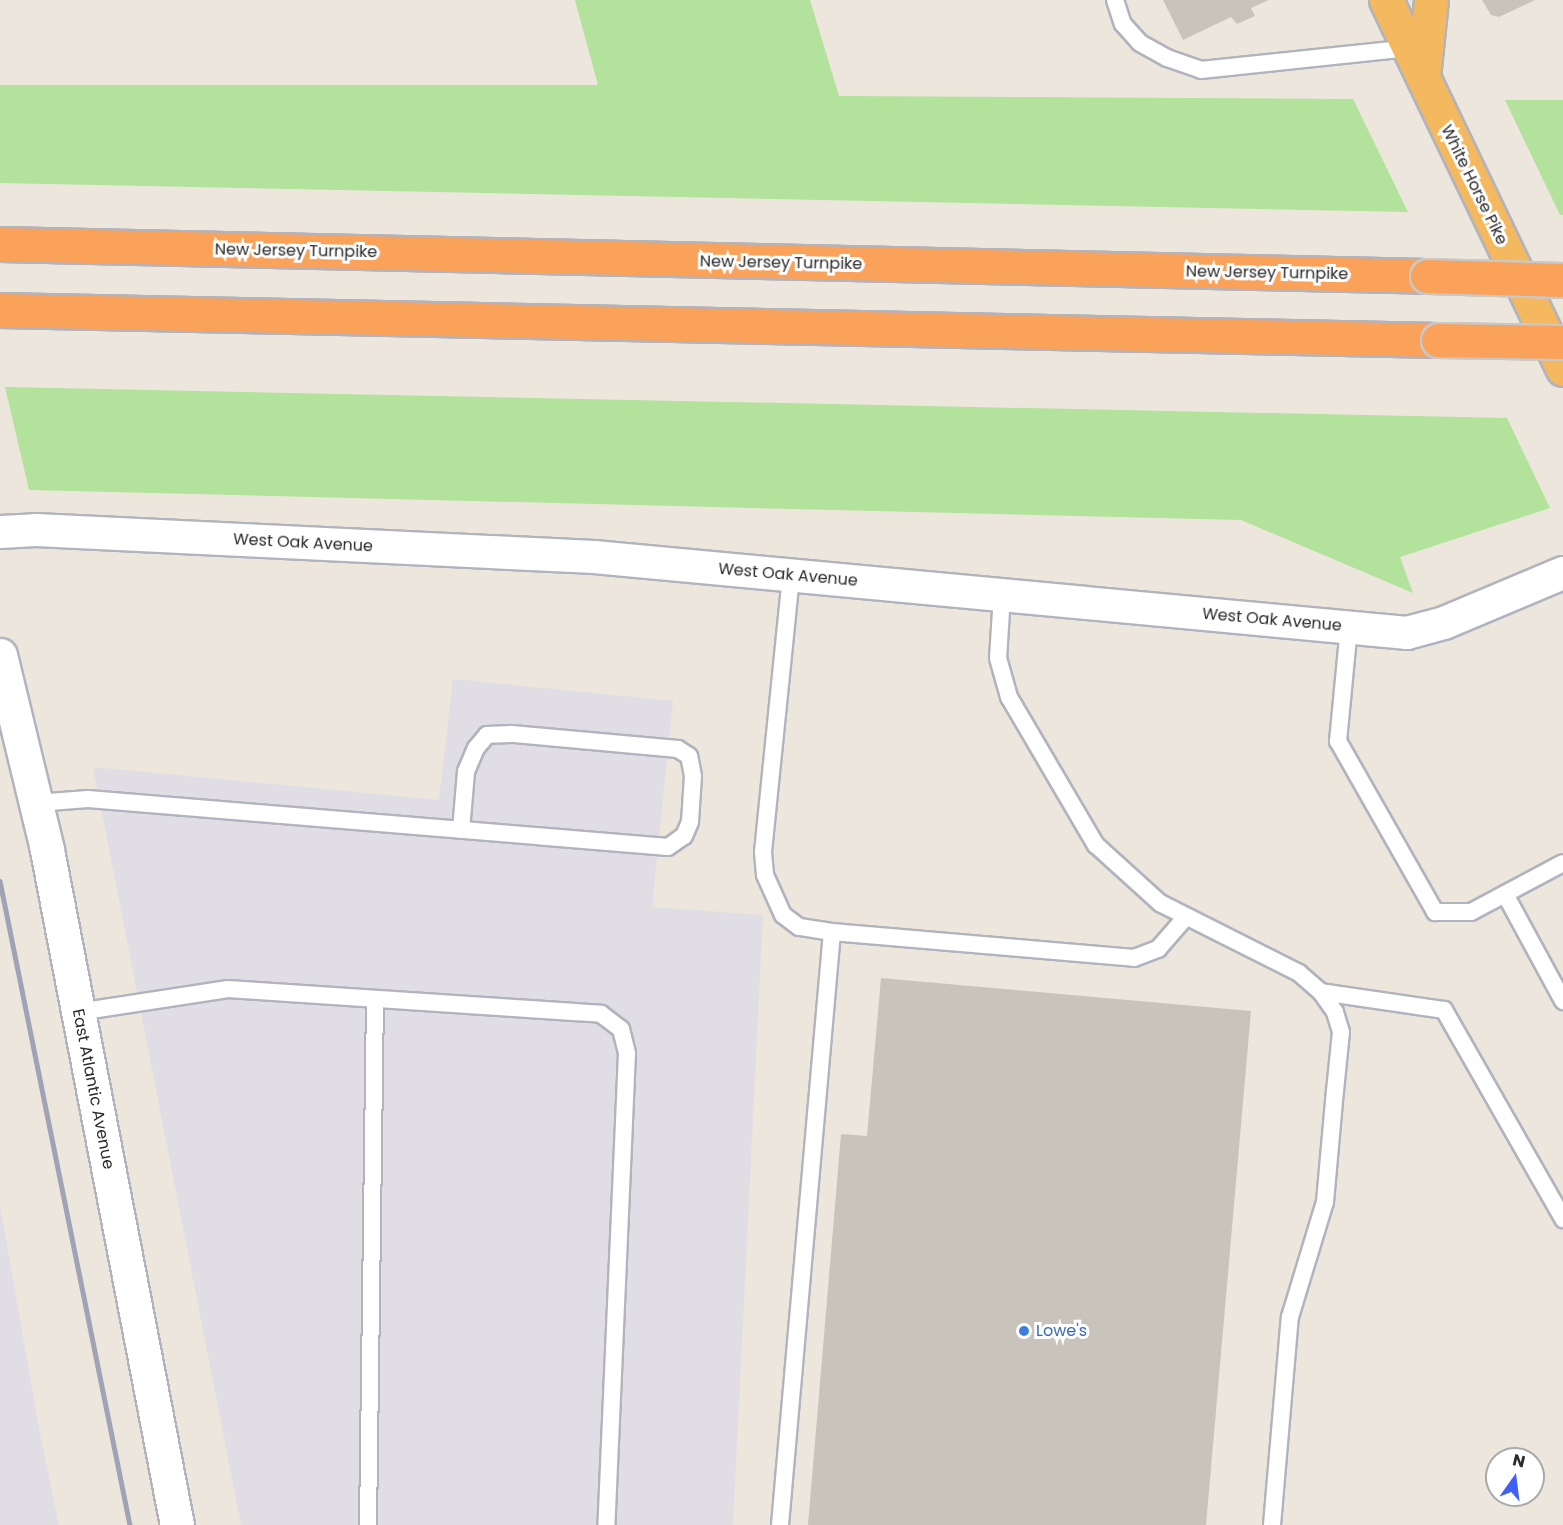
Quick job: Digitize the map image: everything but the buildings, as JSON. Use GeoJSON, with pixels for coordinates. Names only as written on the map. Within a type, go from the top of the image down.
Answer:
{"type":"FeatureCollection","features":[{"type":"Feature","properties":{"kind":"highway","name":"White Horse Pike"},"geometry":{"type":"LineString","coordinates":[[1386,0],[1563,369]]}},
{"type":"Feature","properties":{"kind":"highway"},"geometry":{"type":"LineString","coordinates":[[1423,78],[1431,0]]}},
{"type":"Feature","properties":{"kind":"highway","name":"New Jersey Turnpike"},"geometry":{"type":"LineString","coordinates":[[0,244],[1563,280]]}},
{"type":"Feature","properties":{"kind":"highway"},"geometry":{"type":"LineString","coordinates":[[0,310],[1563,342]]}},
{"type":"Feature","properties":{"kind":"street","name":"West Oak Avenue"},"geometry":{"type":"LineString","coordinates":[[0,532],[36,530],[594,557],[1349,627],[1416,630],[1444,623],[1563,573]]}},
{"type":"Feature","properties":{"kind":"street","name":"East Atlantic Avenue"},"geometry":{"type":"LineString","coordinates":[[0,655],[36,803],[177,1525]]}},
{"type":"Feature","properties":{"kind":"lane"},"geometry":{"type":"LineString","coordinates":[[1114,0],[1123,24],[1140,43],[1167,58],[1201,70],[1409,48]]}},
{"type":"Feature","properties":{"kind":"lane"},"geometry":{"type":"LineString","coordinates":[[791,575],[763,852],[765,875],[783,915],[799,927],[832,932],[1134,958],[1158,949],[1185,918]]}},
{"type":"Feature","properties":{"kind":"lane"},"geometry":{"type":"LineString","coordinates":[[1002,595],[998,658],[1009,697],[1096,845],[1135,883],[1185,918],[1299,973],[1321,992],[1335,1012],[1341,1032],[1325,1202],[1290,1317],[1272,1525]]}},
{"type":"Feature","properties":{"kind":"lane"},"geometry":{"type":"LineString","coordinates":[[1349,627],[1338,741],[1435,912],[1471,912],[1563,863]]}},
{"type":"Feature","properties":{"kind":"lane"},"geometry":{"type":"LineString","coordinates":[[36,803],[88,799],[668,848],[684,836],[690,822],[693,776],[688,756],[678,749],[512,734],[488,735],[476,748],[466,772],[461,830]]}},
{"type":"Feature","properties":{"kind":"lane"},"geometry":{"type":"LineString","coordinates":[[1505,894],[1563,1000]]}},
{"type":"Feature","properties":{"kind":"lane"},"geometry":{"type":"LineString","coordinates":[[780,1525],[832,932]]}},
{"type":"Feature","properties":{"kind":"lane"},"geometry":{"type":"LineString","coordinates":[[78,1012],[228,989],[601,1014],[621,1029],[627,1053],[606,1525]]}},
{"type":"Feature","properties":{"kind":"lane"},"geometry":{"type":"LineString","coordinates":[[1321,992],[1444,1010],[1563,1219]]}},
{"type":"Feature","properties":{"kind":"lane"},"geometry":{"type":"LineString","coordinates":[[368,1525],[375,999]]}},
{"type":"Feature","properties":{"kind":"shaded area"},"geometry":{"type":"Polygon","coordinates":[[[453,679],[673,701],[652,907],[763,915],[733,1525],[241,1525],[93,767],[439,800],[453,679]]]}},
{"type":"Feature","properties":{"kind":"shaded area"},"geometry":{"type":"Polygon","coordinates":[[[0,1205],[39,1428],[59,1525],[0,1525],[0,1205]]]}},
{"type":"Feature","properties":{"kind":"green space"},"geometry":{"type":"Polygon","coordinates":[[[575,0],[810,0],[839,96],[1353,99],[1408,212],[0,183],[0,85],[598,85],[575,0]]]}},
{"type":"Feature","properties":{"kind":"green space"},"geometry":{"type":"Polygon","coordinates":[[[1505,100],[1563,100],[1563,215],[1560,215],[1505,100]]]}},
{"type":"Feature","properties":{"kind":"green space"},"geometry":{"type":"Polygon","coordinates":[[[5,387],[1507,418],[1550,508],[1400,557],[1413,593],[1241,520],[29,490],[5,387]]]}},
{"type":"Feature","properties":{"kind":"railway"},"geometry":{"type":"LineString","coordinates":[[0,881],[130,1525]]}},
{"type":"Feature","properties":{"kind":"place","name":"Lowe's"},"geometry":{"type":"Point","coordinates":[1024,1331]}}]}
